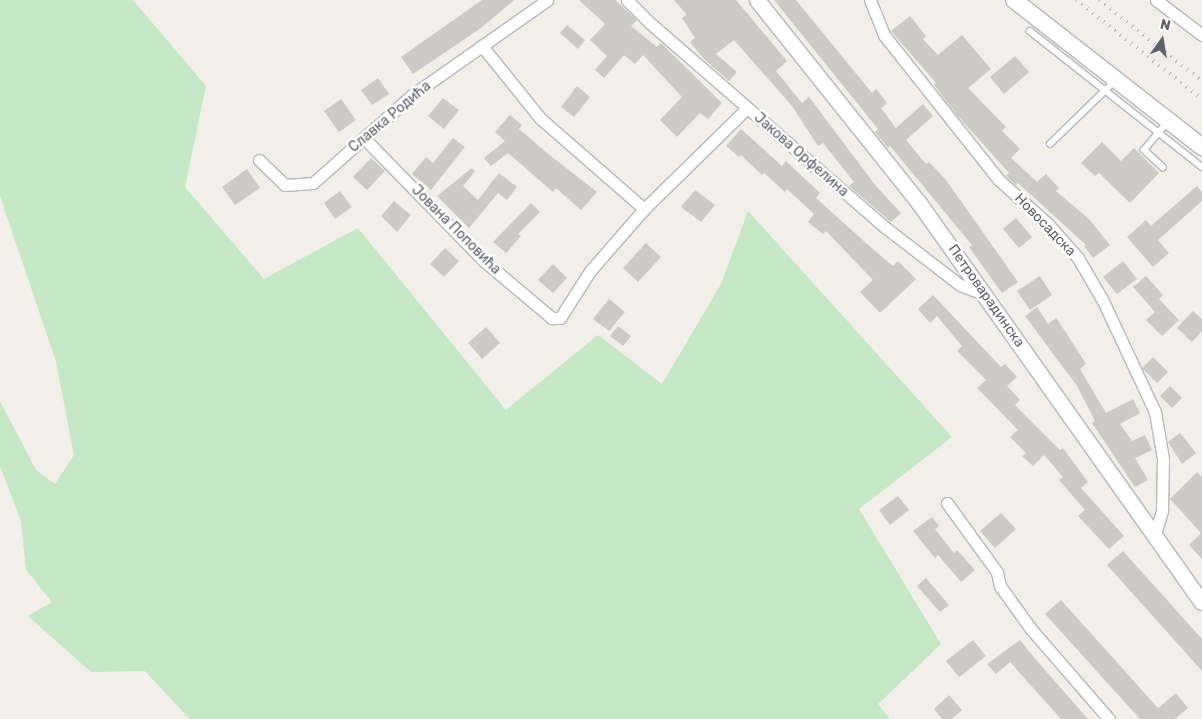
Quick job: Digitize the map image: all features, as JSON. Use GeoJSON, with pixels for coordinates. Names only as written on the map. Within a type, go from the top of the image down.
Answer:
{"type":"FeatureCollection","features":[{"type":"Feature","properties":{"kind":"main road"},"geometry":{"type":"LineString","coordinates":[[1014,0],[1111,85],[1164,126],[1202,147]]}},
{"type":"Feature","properties":{"kind":"street","name":"Славка Родића"},"geometry":{"type":"LineString","coordinates":[[259,160],[285,186],[312,183],[412,95],[547,0]]}},
{"type":"Feature","properties":{"kind":"street","name":"Јакова Орфелина"},"geometry":{"type":"LineString","coordinates":[[627,0],[747,108],[886,228],[960,285],[985,294]]}},
{"type":"Feature","properties":{"kind":"street","name":"Петроварадинска"},"geometry":{"type":"LineString","coordinates":[[758,0],[919,203],[985,294],[1154,538],[1202,602]]}},
{"type":"Feature","properties":{"kind":"street","name":"Новосадска"},"geometry":{"type":"LineString","coordinates":[[870,0],[884,35],[999,180],[1048,224],[1078,258],[1104,301],[1156,412],[1164,459],[1162,512],[1154,538]]}},
{"type":"Feature","properties":{"kind":"street"},"geometry":{"type":"LineString","coordinates":[[1156,0],[1202,35]]}},
{"type":"Feature","properties":{"kind":"street"},"geometry":{"type":"LineString","coordinates":[[482,46],[541,119],[644,209],[747,108]]}},
{"type":"Feature","properties":{"kind":"street","name":"Јована Поповића"},"geometry":{"type":"LineString","coordinates":[[364,138],[484,261],[552,318],[560,318],[590,271],[644,209]]}},
{"type":"Feature","properties":{"kind":"street"},"geometry":{"type":"LineString","coordinates":[[947,503],[997,572],[1000,586],[1031,629],[1109,719]]}},
{"type":"Feature","properties":{"kind":"lane"},"geometry":{"type":"LineString","coordinates":[[1030,31],[1111,85],[1050,144]]}},
{"type":"Feature","properties":{"kind":"lane"},"geometry":{"type":"LineString","coordinates":[[1162,168],[1144,150],[1164,126],[1202,167]]}},
{"type":"Feature","properties":{"kind":"green space"},"geometry":{"type":"Polygon","coordinates":[[[0,0],[133,0],[206,86],[185,187],[264,279],[358,228],[506,410],[598,335],[662,384],[721,284],[748,211],[952,437],[859,509],[941,644],[878,704],[890,719],[190,719],[145,671],[91,672],[28,616],[52,602],[26,570],[21,521],[0,466],[0,401],[36,470],[55,484],[74,455],[56,362],[0,196],[0,0]]]}},
{"type":"Feature","properties":{"kind":"building"},"geometry":{"type":"Polygon","coordinates":[[[482,0],[514,0],[481,28],[413,74],[401,57],[482,0]]]}},
{"type":"Feature","properties":{"kind":"building"},"geometry":{"type":"Polygon","coordinates":[[[579,0],[615,0],[637,20],[631,26],[657,47],[661,43],[722,103],[708,119],[700,113],[677,137],[660,120],[682,97],[643,55],[635,64],[624,55],[604,78],[595,70],[607,56],[590,40],[605,24],[579,0]]]}},
{"type":"Feature","properties":{"kind":"building"},"geometry":{"type":"Polygon","coordinates":[[[674,0],[736,0],[787,61],[776,71],[802,103],[809,97],[876,186],[901,213],[891,222],[849,186],[854,182],[823,143],[818,146],[792,106],[734,40],[716,54],[737,72],[729,81],[704,59],[690,42],[695,38],[682,18],[687,15],[674,0]]]}},
{"type":"Feature","properties":{"kind":"building"},"geometry":{"type":"Polygon","coordinates":[[[774,0],[796,0],[872,93],[876,89],[887,103],[881,108],[896,128],[923,104],[933,116],[906,140],[926,164],[929,162],[946,180],[1018,282],[1002,293],[969,247],[972,245],[890,146],[888,148],[875,132],[878,129],[774,0]]]}},
{"type":"Feature","properties":{"kind":"building"},"geometry":{"type":"Polygon","coordinates":[[[910,16],[926,36],[923,39],[938,55],[962,35],[991,69],[968,88],[1006,127],[1002,131],[1020,149],[1011,158],[1037,182],[1046,174],[1059,188],[1056,191],[1089,219],[1110,245],[1093,258],[1084,246],[1086,245],[1018,183],[1016,185],[1006,176],[1009,173],[957,115],[934,85],[936,83],[891,31],[910,16]]]}},
{"type":"Feature","properties":{"kind":"building"},"geometry":{"type":"Polygon","coordinates":[[[567,25],[585,40],[578,49],[560,33],[567,25]]]}},
{"type":"Feature","properties":{"kind":"building"},"geometry":{"type":"Polygon","coordinates":[[[1015,56],[1029,72],[1004,94],[990,77],[1015,56]]]}},
{"type":"Feature","properties":{"kind":"building"},"geometry":{"type":"Polygon","coordinates":[[[378,78],[389,94],[372,105],[361,90],[378,78]]]}},
{"type":"Feature","properties":{"kind":"building"},"geometry":{"type":"Polygon","coordinates":[[[577,86],[590,97],[574,117],[561,107],[577,86]]]}},
{"type":"Feature","properties":{"kind":"building"},"geometry":{"type":"Polygon","coordinates":[[[443,98],[459,110],[444,129],[428,116],[443,98]]]}},
{"type":"Feature","properties":{"kind":"building"},"geometry":{"type":"Polygon","coordinates":[[[341,99],[356,120],[339,132],[324,111],[341,99]]]}},
{"type":"Feature","properties":{"kind":"building"},"geometry":{"type":"Polygon","coordinates":[[[510,115],[522,125],[519,129],[597,192],[581,210],[556,188],[553,192],[508,153],[491,166],[484,158],[505,141],[495,132],[510,115]]]}},
{"type":"Feature","properties":{"kind":"building"},"geometry":{"type":"Polygon","coordinates":[[[741,129],[782,166],[786,161],[820,193],[816,198],[867,244],[893,266],[898,261],[916,279],[880,313],[860,292],[873,280],[826,231],[823,234],[808,222],[814,214],[787,189],[785,192],[764,173],[762,175],[741,155],[739,157],[726,146],[741,129]]]}},
{"type":"Feature","properties":{"kind":"building"},"geometry":{"type":"Polygon","coordinates":[[[453,138],[465,147],[431,190],[412,174],[426,157],[433,163],[453,138]]]}},
{"type":"Feature","properties":{"kind":"building"},"geometry":{"type":"Polygon","coordinates":[[[1102,142],[1121,161],[1134,148],[1159,173],[1130,203],[1099,173],[1095,176],[1081,163],[1102,142]]]}},
{"type":"Feature","properties":{"kind":"building"},"geometry":{"type":"Polygon","coordinates":[[[371,158],[385,171],[367,190],[353,177],[371,158]]]}},
{"type":"Feature","properties":{"kind":"building"},"geometry":{"type":"Polygon","coordinates":[[[472,168],[475,171],[463,186],[478,200],[499,173],[517,187],[507,200],[498,193],[469,228],[437,196],[472,168]]]}},
{"type":"Feature","properties":{"kind":"building"},"geometry":{"type":"Polygon","coordinates":[[[247,169],[260,188],[235,205],[222,187],[247,169]]]}},
{"type":"Feature","properties":{"kind":"building"},"geometry":{"type":"Polygon","coordinates":[[[1197,186],[1202,192],[1202,201],[1158,240],[1169,253],[1153,267],[1127,237],[1146,220],[1151,226],[1197,186]]]}},
{"type":"Feature","properties":{"kind":"building"},"geometry":{"type":"Polygon","coordinates":[[[695,190],[715,205],[701,222],[681,207],[695,190]]]}},
{"type":"Feature","properties":{"kind":"building"},"geometry":{"type":"Polygon","coordinates":[[[340,191],[352,207],[335,219],[324,203],[340,191]]]}},
{"type":"Feature","properties":{"kind":"building"},"geometry":{"type":"Polygon","coordinates":[[[394,201],[411,215],[397,232],[381,216],[394,201]]]}},
{"type":"Feature","properties":{"kind":"building"},"geometry":{"type":"Polygon","coordinates":[[[531,203],[540,212],[518,234],[521,236],[506,253],[493,242],[531,203]]]}},
{"type":"Feature","properties":{"kind":"building"},"geometry":{"type":"Polygon","coordinates":[[[1016,218],[1032,237],[1019,248],[1003,229],[1016,218]]]}},
{"type":"Feature","properties":{"kind":"building"},"geometry":{"type":"Polygon","coordinates":[[[646,243],[661,257],[638,282],[623,268],[646,243]]]}},
{"type":"Feature","properties":{"kind":"building"},"geometry":{"type":"Polygon","coordinates":[[[445,248],[459,261],[444,277],[430,264],[445,248]]]}},
{"type":"Feature","properties":{"kind":"building"},"geometry":{"type":"Polygon","coordinates":[[[1123,261],[1137,279],[1117,294],[1103,277],[1123,261]]]}},
{"type":"Feature","properties":{"kind":"building"},"geometry":{"type":"Polygon","coordinates":[[[553,264],[567,278],[553,293],[538,280],[553,264]]]}},
{"type":"Feature","properties":{"kind":"building"},"geometry":{"type":"Polygon","coordinates":[[[1040,276],[1052,295],[1030,310],[1017,291],[1040,276]]]}},
{"type":"Feature","properties":{"kind":"building"},"geometry":{"type":"Polygon","coordinates":[[[1146,276],[1163,295],[1159,299],[1179,320],[1162,336],[1146,320],[1155,312],[1133,287],[1146,276]]]}},
{"type":"Feature","properties":{"kind":"building"},"geometry":{"type":"Polygon","coordinates":[[[933,295],[1001,367],[1005,364],[1017,377],[1007,386],[1020,400],[1015,405],[1060,450],[1063,448],[1088,482],[1081,488],[1124,536],[1109,549],[1078,516],[1085,510],[1059,480],[1063,477],[1044,455],[1033,466],[1022,456],[1026,453],[1010,437],[1018,430],[977,388],[986,380],[957,351],[962,346],[937,316],[930,323],[918,309],[933,295]]]}},
{"type":"Feature","properties":{"kind":"building"},"geometry":{"type":"Polygon","coordinates":[[[609,299],[625,312],[609,331],[593,319],[609,299]]]}},
{"type":"Feature","properties":{"kind":"building"},"geometry":{"type":"Polygon","coordinates":[[[1037,307],[1048,324],[1056,318],[1065,331],[1086,364],[1080,369],[1106,413],[1133,399],[1140,413],[1120,424],[1132,441],[1145,435],[1152,450],[1135,458],[1148,480],[1135,487],[1092,423],[1095,421],[1077,386],[1025,316],[1037,307]]]}},
{"type":"Feature","properties":{"kind":"building"},"geometry":{"type":"Polygon","coordinates":[[[1193,311],[1202,319],[1202,331],[1192,342],[1177,328],[1193,311]]]}},
{"type":"Feature","properties":{"kind":"building"},"geometry":{"type":"Polygon","coordinates":[[[618,326],[631,336],[623,346],[610,336],[618,326]]]}},
{"type":"Feature","properties":{"kind":"building"},"geometry":{"type":"Polygon","coordinates":[[[486,327],[500,343],[482,359],[468,343],[486,327]]]}},
{"type":"Feature","properties":{"kind":"building"},"geometry":{"type":"Polygon","coordinates":[[[1153,357],[1168,372],[1157,383],[1142,368],[1153,357]]]}},
{"type":"Feature","properties":{"kind":"building"},"geometry":{"type":"Polygon","coordinates":[[[1170,386],[1182,398],[1172,408],[1160,396],[1170,386]]]}},
{"type":"Feature","properties":{"kind":"building"},"geometry":{"type":"Polygon","coordinates":[[[1180,433],[1196,453],[1182,464],[1168,442],[1180,433]]]}},
{"type":"Feature","properties":{"kind":"building"},"geometry":{"type":"Polygon","coordinates":[[[1197,472],[1202,477],[1202,559],[1189,545],[1201,533],[1170,499],[1197,472]]]}},
{"type":"Feature","properties":{"kind":"building"},"geometry":{"type":"Polygon","coordinates":[[[898,496],[909,510],[890,525],[879,510],[898,496]]]}},
{"type":"Feature","properties":{"kind":"building"},"geometry":{"type":"Polygon","coordinates":[[[1001,513],[1016,529],[995,548],[980,531],[1001,513]]]}},
{"type":"Feature","properties":{"kind":"building"},"geometry":{"type":"Polygon","coordinates":[[[932,517],[939,526],[935,529],[954,553],[957,550],[975,570],[961,582],[938,555],[935,558],[913,531],[932,517]]]}},
{"type":"Feature","properties":{"kind":"building"},"geometry":{"type":"Polygon","coordinates":[[[1123,551],[1202,639],[1202,671],[1107,565],[1123,551]]]}},
{"type":"Feature","properties":{"kind":"building"},"geometry":{"type":"Polygon","coordinates":[[[926,578],[949,605],[940,612],[917,586],[926,578]]]}},
{"type":"Feature","properties":{"kind":"building"},"geometry":{"type":"Polygon","coordinates":[[[1061,600],[1158,708],[1176,693],[1188,708],[1175,719],[1140,719],[1045,614],[1061,600]]]}},
{"type":"Feature","properties":{"kind":"building"},"geometry":{"type":"Polygon","coordinates":[[[973,640],[986,656],[959,677],[946,661],[973,640]]]}},
{"type":"Feature","properties":{"kind":"building"},"geometry":{"type":"Polygon","coordinates":[[[1020,640],[1088,719],[1061,719],[1010,662],[996,674],[987,664],[1020,640]]]}},
{"type":"Feature","properties":{"kind":"building"},"geometry":{"type":"Polygon","coordinates":[[[949,695],[962,710],[952,719],[942,719],[934,709],[949,695]]]}},
{"type":"Feature","properties":{"kind":"railway"},"geometry":{"type":"LineString","coordinates":[[1076,0],[1202,99]]}},
{"type":"Feature","properties":{"kind":"railway"},"geometry":{"type":"LineString","coordinates":[[1099,0],[1202,81]]}}]}
